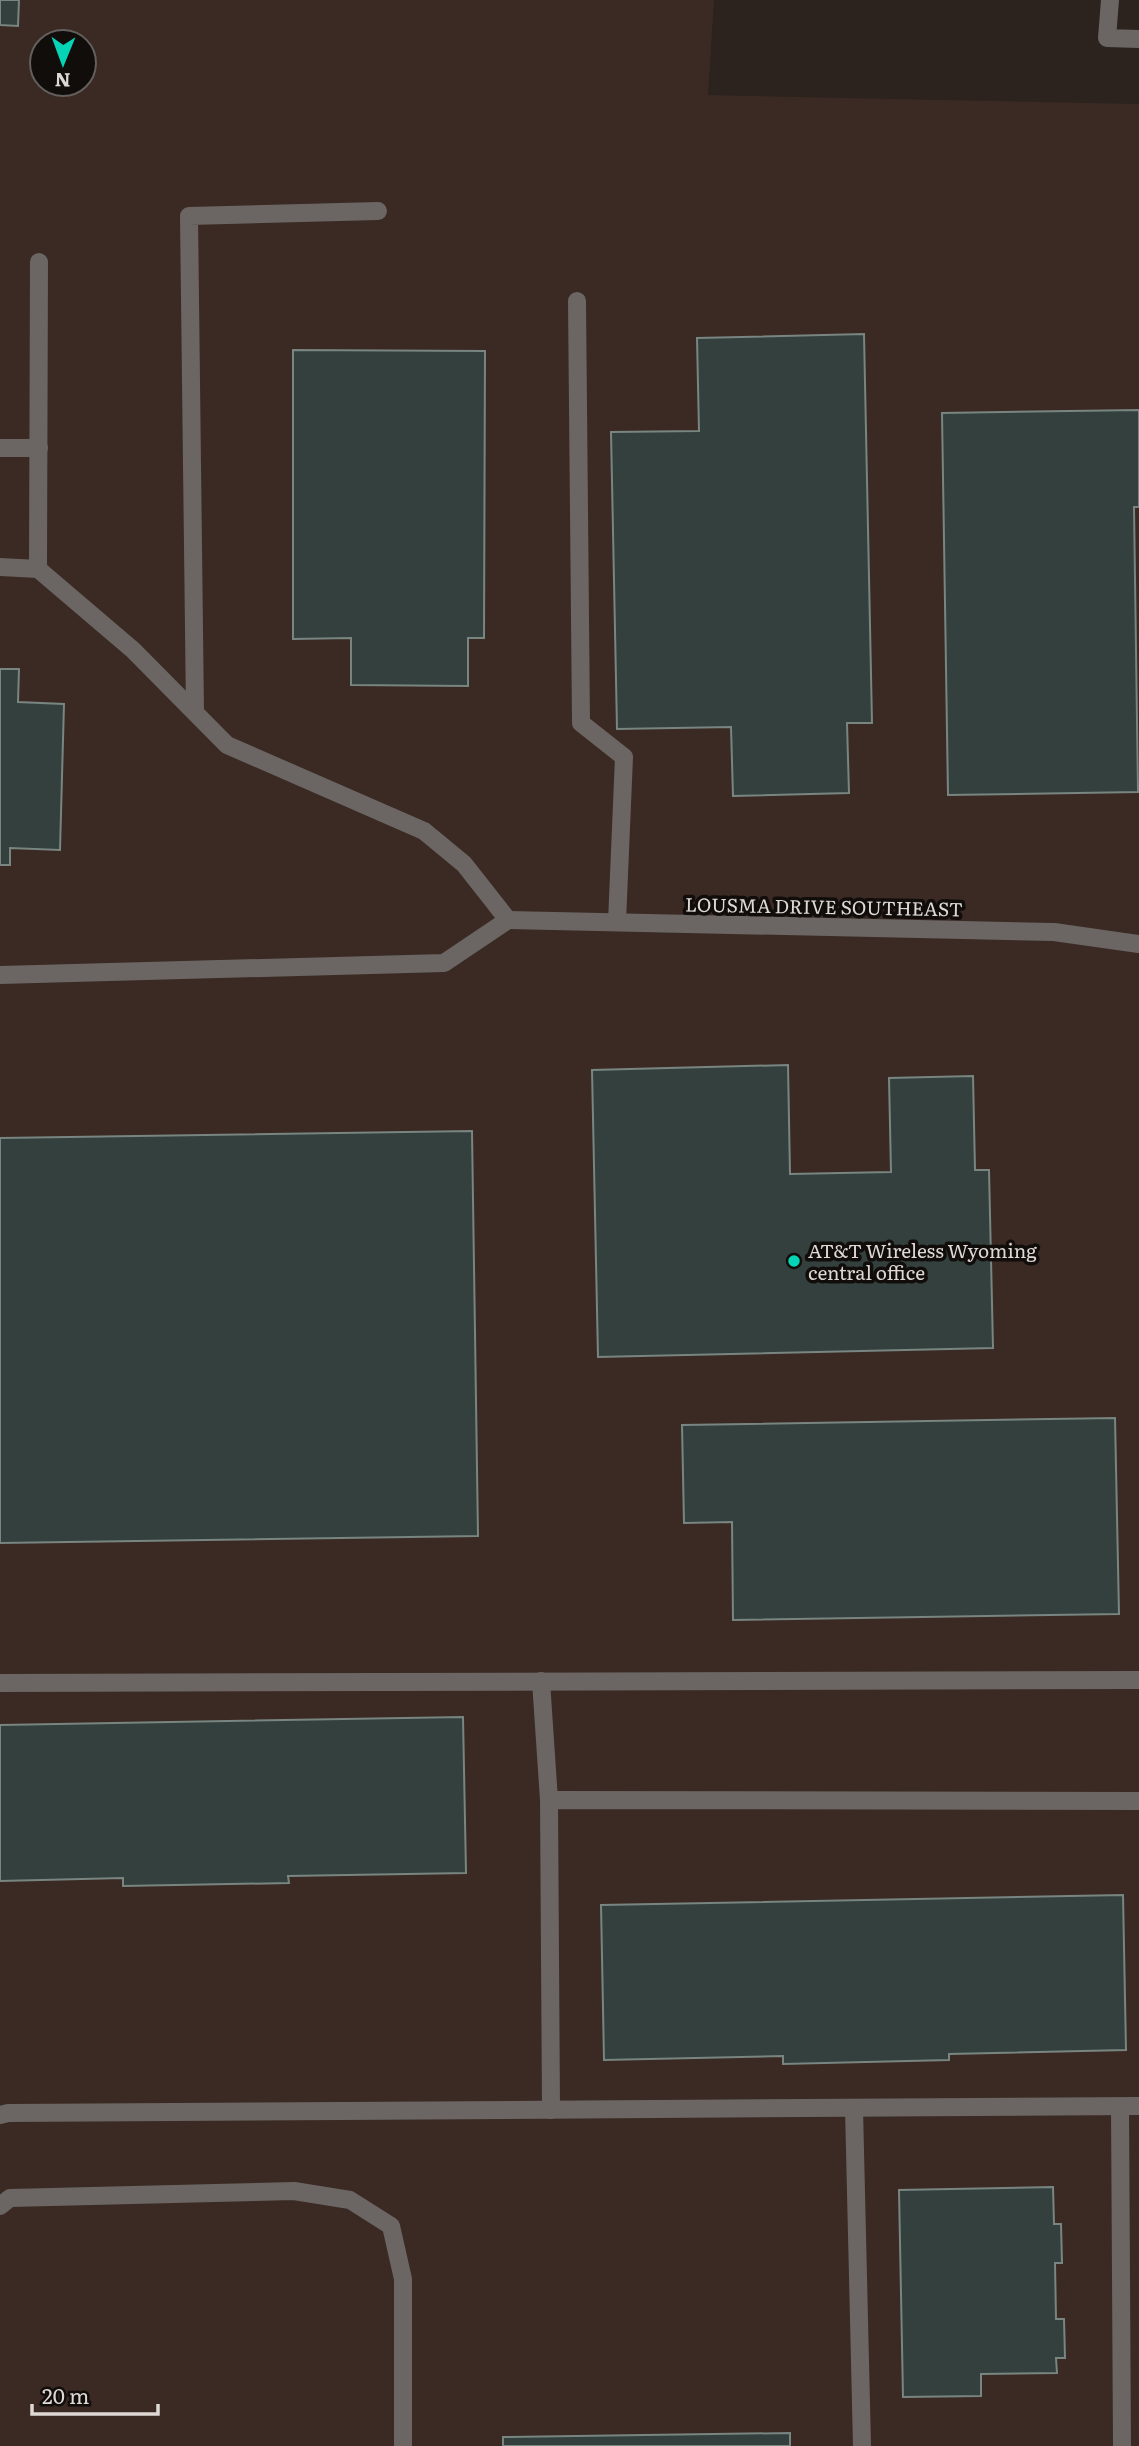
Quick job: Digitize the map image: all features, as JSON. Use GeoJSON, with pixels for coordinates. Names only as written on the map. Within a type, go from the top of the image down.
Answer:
{"type":"FeatureCollection","features":[{"type":"Feature","properties":{"kind":"street"},"geometry":{"type":"LineString","coordinates":[[1110,0],[1107,38],[1139,39]]}},
{"type":"Feature","properties":{"kind":"street"},"geometry":{"type":"LineString","coordinates":[[195,712],[189,216],[378,211]]}},
{"type":"Feature","properties":{"kind":"street"},"geometry":{"type":"LineString","coordinates":[[38,569],[39,262]]}},
{"type":"Feature","properties":{"kind":"street"},"geometry":{"type":"LineString","coordinates":[[577,301],[582,723],[624,757],[617,922]]}},
{"type":"Feature","properties":{"kind":"street"},"geometry":{"type":"LineString","coordinates":[[0,448],[39,448]]}},
{"type":"Feature","properties":{"kind":"street"},"geometry":{"type":"LineString","coordinates":[[0,568],[38,569],[133,650],[227,745],[424,831],[464,864],[508,920],[444,963],[0,975]]}},
{"type":"Feature","properties":{"kind":"street","name":"LOUSMA DRIVE SOUTHEAST"},"geometry":{"type":"LineString","coordinates":[[508,920],[1054,932],[1139,944]]}},
{"type":"Feature","properties":{"kind":"street"},"geometry":{"type":"LineString","coordinates":[[0,1683],[1139,1680]]}},
{"type":"Feature","properties":{"kind":"street"},"geometry":{"type":"LineString","coordinates":[[541,1681],[549,1800],[551,2110]]}},
{"type":"Feature","properties":{"kind":"street"},"geometry":{"type":"LineString","coordinates":[[549,1800],[1139,1801]]}},
{"type":"Feature","properties":{"kind":"street"},"geometry":{"type":"LineString","coordinates":[[0,2115],[1139,2106]]}},
{"type":"Feature","properties":{"kind":"street"},"geometry":{"type":"LineString","coordinates":[[1120,2107],[1130,2356],[1122,2446]]}},
{"type":"Feature","properties":{"kind":"street"},"geometry":{"type":"LineString","coordinates":[[854,2108],[862,2446]]}},
{"type":"Feature","properties":{"kind":"street"},"geometry":{"type":"LineString","coordinates":[[0,2206],[10,2199],[293,2191],[350,2200],[391,2226],[403,2279],[403,2446]]}},
{"type":"Feature","properties":{"kind":"shaded area"},"geometry":{"type":"Polygon","coordinates":[[[0,0],[714,0],[708,95],[1139,104],[1139,2446],[0,2446],[0,0]]]}},
{"type":"Feature","properties":{"kind":"building"},"geometry":{"type":"Polygon","coordinates":[[[0,0],[19,0],[18,26],[0,25],[0,0]]]}},
{"type":"Feature","properties":{"kind":"building"},"geometry":{"type":"Polygon","coordinates":[[[864,334],[872,723],[847,723],[849,793],[733,796],[731,727],[617,729],[611,432],[699,431],[697,338],[864,334]]]}},
{"type":"Feature","properties":{"kind":"building"},"geometry":{"type":"Polygon","coordinates":[[[293,350],[485,351],[484,638],[468,638],[468,686],[351,685],[351,638],[293,639],[293,350]]]}},
{"type":"Feature","properties":{"kind":"building"},"geometry":{"type":"Polygon","coordinates":[[[1139,410],[1139,507],[1134,507],[1138,792],[948,795],[942,413],[1139,410]]]}},
{"type":"Feature","properties":{"kind":"building"},"geometry":{"type":"Polygon","coordinates":[[[0,669],[19,669],[18,702],[64,704],[60,850],[10,848],[10,865],[0,865],[0,669]]]}},
{"type":"Feature","properties":{"kind":"building","name":"AT&T Wireless Wyoming central office"},"geometry":{"type":"Polygon","coordinates":[[[788,1065],[790,1174],[891,1172],[889,1078],[973,1076],[975,1170],[989,1170],[993,1348],[598,1357],[592,1070],[788,1065]]]}},
{"type":"Feature","properties":{"kind":"building"},"geometry":{"type":"Polygon","coordinates":[[[472,1131],[478,1536],[0,1543],[0,1138],[472,1131]]]}},
{"type":"Feature","properties":{"kind":"building"},"geometry":{"type":"Polygon","coordinates":[[[1115,1418],[1119,1614],[733,1620],[732,1522],[684,1523],[682,1425],[1115,1418]]]}},
{"type":"Feature","properties":{"kind":"building"},"geometry":{"type":"Polygon","coordinates":[[[463,1717],[466,1873],[288,1876],[289,1883],[123,1886],[123,1878],[0,1881],[0,1725],[463,1717]]]}},
{"type":"Feature","properties":{"kind":"building"},"geometry":{"type":"Polygon","coordinates":[[[1123,1895],[1126,2050],[949,2054],[949,2060],[783,2064],[783,2056],[604,2060],[601,1905],[1123,1895]]]}},
{"type":"Feature","properties":{"kind":"building"},"geometry":{"type":"Polygon","coordinates":[[[1053,2187],[1054,2224],[1061,2224],[1062,2263],[1055,2263],[1056,2319],[1064,2319],[1065,2358],[1056,2358],[1057,2373],[981,2374],[981,2396],[903,2397],[899,2190],[1053,2187]]]}},
{"type":"Feature","properties":{"kind":"building"},"geometry":{"type":"Polygon","coordinates":[[[790,2433],[790,2446],[503,2446],[503,2437],[790,2433]]]}},
{"type":"Feature","properties":{"kind":"place","name":"AT&T Wireless Wyoming central office"},"geometry":{"type":"Point","coordinates":[794,1261]}}]}
